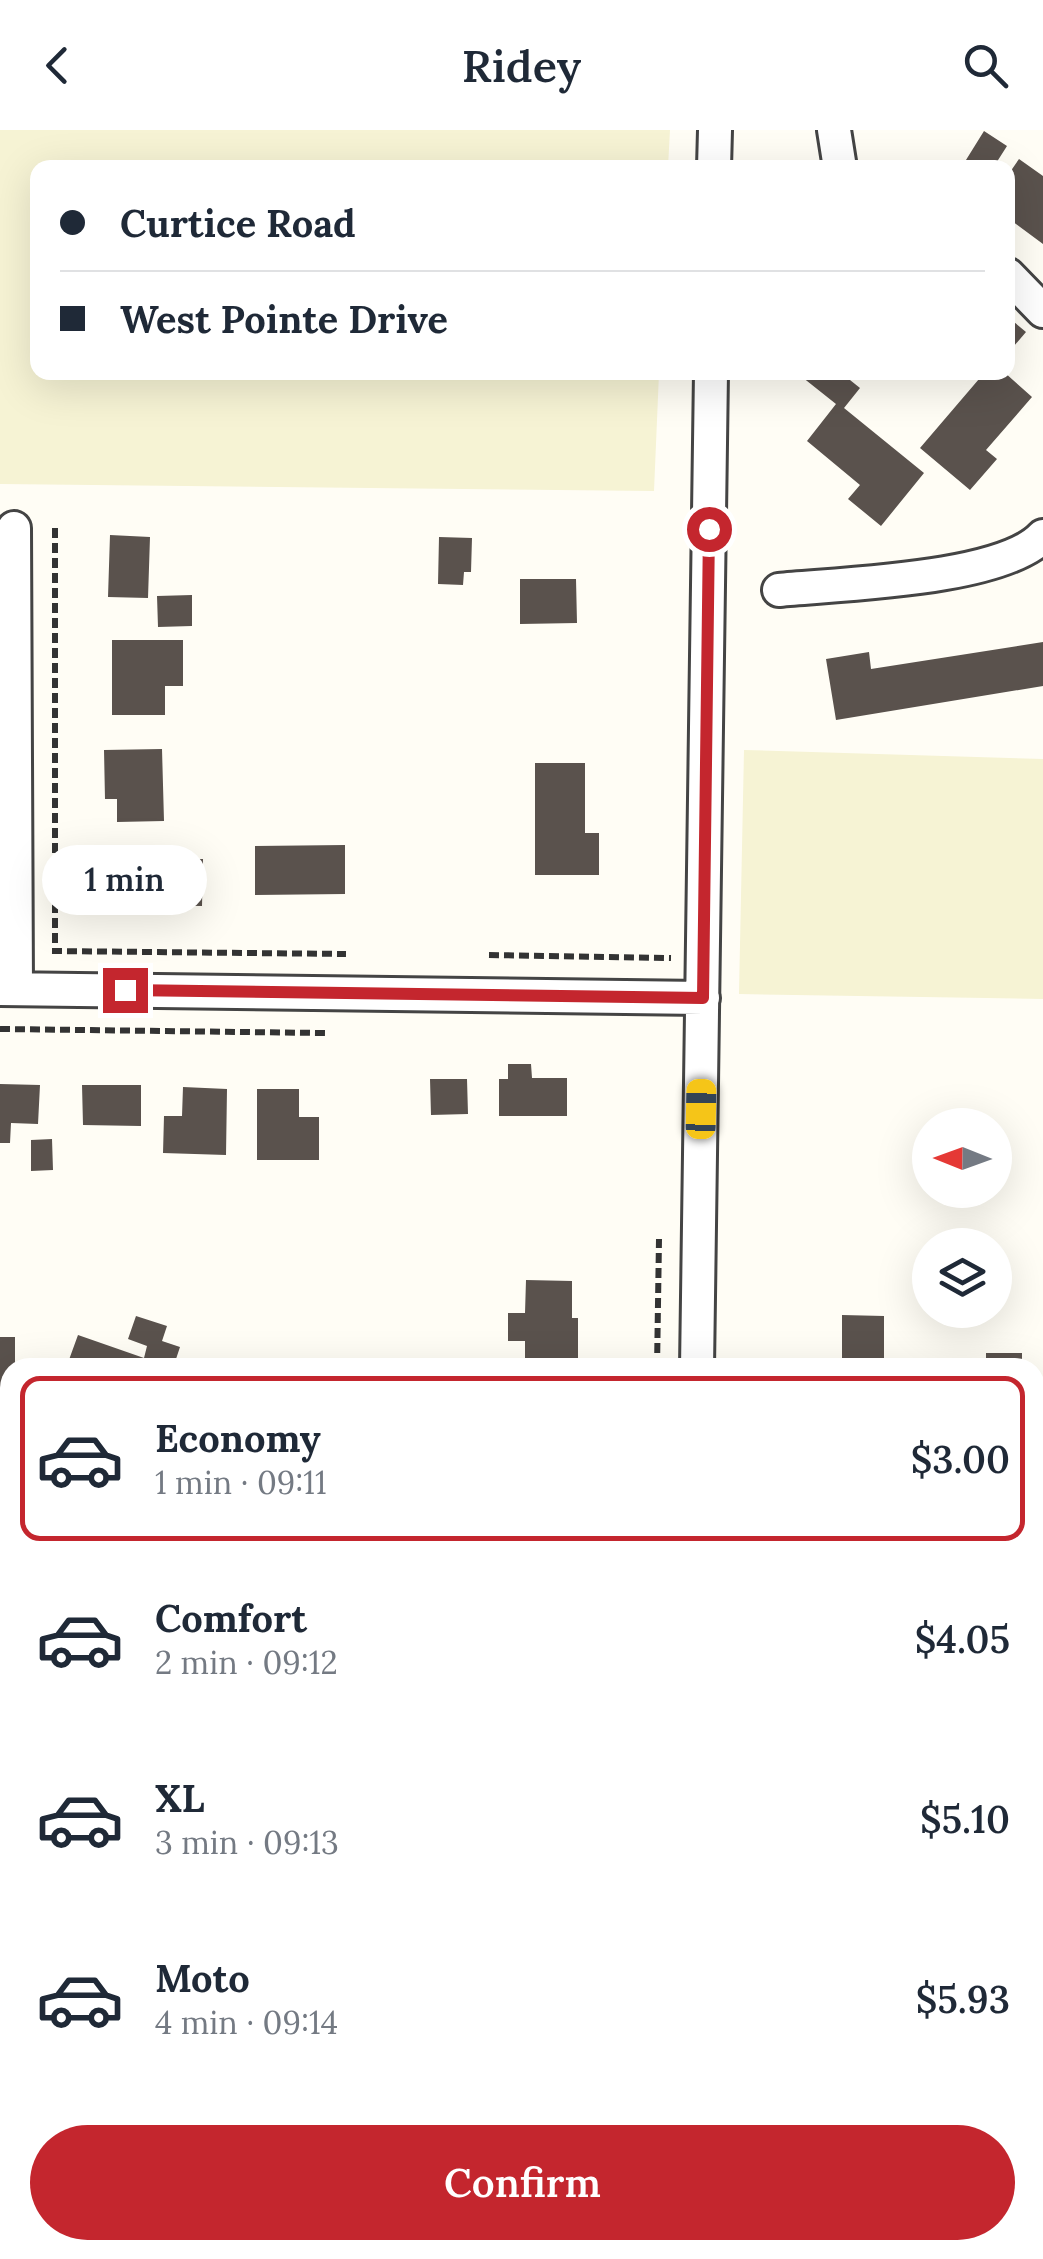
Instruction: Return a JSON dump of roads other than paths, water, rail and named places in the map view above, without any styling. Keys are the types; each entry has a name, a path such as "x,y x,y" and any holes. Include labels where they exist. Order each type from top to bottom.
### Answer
{"street":[{"path":"714,130 714,160"},
{"path":"834,130 839,160"},
{"path":"1015,282 1043,311"},
{"path":"697,1358 711,380"},
{"path":"14,528 15,950 8,989 703,998"},
{"path":"779,590 962,570 1016,552 1043,536"}]}
